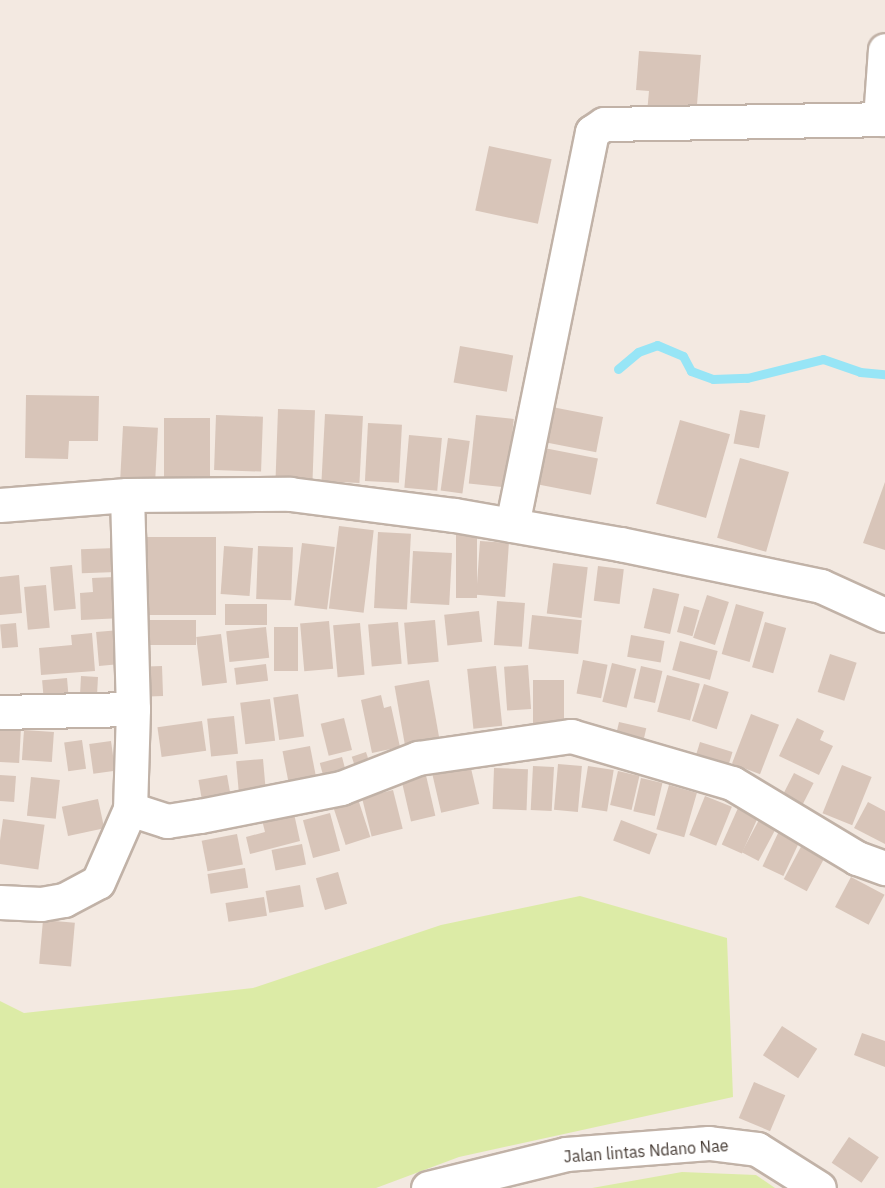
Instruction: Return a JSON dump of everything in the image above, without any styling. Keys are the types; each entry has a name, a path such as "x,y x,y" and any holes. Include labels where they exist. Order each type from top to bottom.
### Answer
{"street":[{"path":"512,525 592,132 604,124 883,119 885,50"},
{"path":"0,505 127,495 291,494 512,525 821,586 885,615"},
{"path":"0,902 41,904 81,895 98,882 130,809 133,709 127,495"},
{"path":"0,712 133,709"},
{"path":"130,809 167,821 200,816 341,788 418,758 571,736 732,783 857,858 885,868"},
{"name":"Jalan lintas Ndano Nae","path":"428,1188 566,1154 709,1143 757,1149 819,1188"}],"green space":[{"path":"580,896 727,938 733,1097 459,1157 376,1188 0,1188 0,1001 24,1013 253,988 441,925"},
{"path":"682,1172 756,1175 775,1188 592,1188"}],"building":[{"path":"639,51 701,55 696,117 647,113 649,91 636,90"},
{"path":"489,146 552,159 538,224 475,211"},
{"path":"460,346 513,355 507,392 454,382"},
{"path":"26,395 99,396 98,441 69,441 68,459 25,458"},
{"path":"552,407 603,417 596,452 545,442"},
{"path":"278,409 315,410 313,480 276,479"},
{"path":"740,410 766,415 759,448 734,443"},
{"path":"325,414 363,416 359,483 321,481"},
{"path":"216,415 263,417 261,472 214,470"},
{"path":"476,415 514,419 507,488 469,484"},
{"path":"164,418 210,418 210,479 164,479"},
{"path":"680,420 730,434 706,518 656,504"},
{"path":"368,423 402,425 399,483 365,481"},
{"path":"123,426 158,428 155,485 120,483"},
{"path":"409,435 442,438 437,491 404,488"},
{"path":"448,438 470,441 462,494 441,490"},
{"path":"539,447 598,458 591,495 532,483"},
{"path":"740,458 789,472 766,552 717,538"},
{"path":"885,482 885,550 863,543"},
{"path":"339,526 374,530 364,613 329,608"},
{"path":"456,531 477,531 477,598 456,598"},
{"path":"378,532 411,534 407,610 374,608"},
{"path":"134,537 216,537 216,615 134,615"},
{"path":"480,541 509,543 505,597 476,595"},
{"path":"302,543 335,547 327,610 294,606"},
{"path":"224,546 253,548 250,596 221,594"},
{"path":"258,546 293,547 291,600 256,599"},
{"path":"116,548 117,572 82,573 81,549"},
{"path":"413,551 452,553 449,605 410,603"},
{"path":"553,563 588,567 582,618 547,614"},
{"path":"72,565 76,609 54,611 50,567"},
{"path":"598,566 624,569 620,604 594,601"},
{"path":"19,575 22,613 0,615 0,577"},
{"path":"114,577 123,618 81,620 80,593 93,592 92,578"},
{"path":"46,585 50,628 28,630 24,587"},
{"path":"653,588 679,594 670,634 644,628"},
{"path":"707,595 729,602 715,645 693,638"},
{"path":"497,601 525,603 522,647 494,645"},
{"path":"225,604 267,604 267,625 225,625"},
{"path":"736,604 764,612 750,662 722,654"},
{"path":"684,606 699,610 692,636 677,632"},
{"path":"479,611 482,642 447,645 444,615"},
{"path":"532,615 582,620 578,654 528,649"},
{"path":"144,620 196,620 196,645 144,645"},
{"path":"435,620 439,662 408,665 404,623"},
{"path":"329,621 333,669 304,671 300,624"},
{"path":"398,622 402,664 372,666 368,625"},
{"path":"765,622 786,628 773,673 752,667"},
{"path":"16,623 18,647 2,648 0,624"},
{"path":"360,623 365,675 338,677 333,625"},
{"path":"266,627 269,658 229,662 226,631"},
{"path":"274,627 298,627 298,671 274,671"},
{"path":"120,630 123,664 99,666 96,632"},
{"path":"92,633 95,671 41,675 39,648 72,645 71,635"},
{"path":"221,634 227,683 202,686 196,637"},
{"path":"631,635 664,641 661,663 627,657"},
{"path":"680,641 718,651 710,680 672,670"},
{"path":"830,654 857,663 844,701 818,692"},
{"path":"583,660 608,665 601,698 577,693"},
{"path":"612,663 636,669 627,708 602,702"},
{"path":"266,664 268,681 236,685 234,668"},
{"path":"528,665 531,709 507,711 504,667"},
{"path":"162,666 163,696 141,697 140,667"},
{"path":"496,666 502,726 473,729 467,669"},
{"path":"641,666 662,671 655,703 634,698"},
{"path":"667,675 700,684 690,721 657,712"},
{"path":"81,676 98,677 97,701 80,700"},
{"path":"67,678 69,703 44,705 42,680"},
{"path":"429,680 440,744 406,750 395,686"},
{"path":"533,680 564,680 564,728 533,728"},
{"path":"704,684 729,692 717,729 692,721"},
{"path":"298,694 304,737 279,740 273,697"},
{"path":"381,695 384,708 391,706 400,747 372,753 361,700"},
{"path":"270,699 275,741 245,744 240,703"},
{"path":"751,714 779,725 760,774 732,763"},
{"path":"234,716 238,754 211,757 207,719"},
{"path":"344,718 352,750 329,756 321,724"},
{"path":"797,718 824,731 820,740 833,746 819,775 779,756"},
{"path":"202,721 206,751 162,757 157,727"},
{"path":"619,722 646,728 643,744 615,738"},
{"path":"0,727 21,728 19,763 0,762"},
{"path":"24,730 54,732 52,762 22,760"},
{"path":"82,740 86,769 68,771 64,743"},
{"path":"111,741 115,771 93,774 89,744"},
{"path":"700,742 733,752 727,771 694,761"},
{"path":"310,746 318,789 291,795 283,751"},
{"path":"366,752 373,774 359,779 352,757"},
{"path":"342,757 348,779 326,785 320,763"},
{"path":"263,759 266,796 239,798 236,761"},
{"path":"470,764 479,804 441,813 432,773"},
{"path":"558,764 582,766 578,812 554,810"},
{"path":"842,765 872,777 852,825 823,813"},
{"path":"533,766 554,767 552,811 531,810"},
{"path":"588,766 614,770 607,812 581,807"},
{"path":"494,768 528,769 527,810 493,809"},
{"path":"425,771 435,816 411,821 401,777"},
{"path":"618,771 639,776 632,810 610,805"},
{"path":"794,773 814,783 800,809 781,799"},
{"path":"0,775 16,776 14,802 0,801"},
{"path":"227,775 231,798 202,803 198,780"},
{"path":"31,777 60,780 56,819 27,816"},
{"path":"641,778 662,783 655,816 633,811"},
{"path":"669,785 697,793 684,837 656,829"},
{"path":"393,790 403,829 372,837 362,798"},
{"path":"705,796 732,807 716,846 689,835"},
{"path":"98,799 104,828 68,836 62,807"},
{"path":"358,799 370,837 346,845 333,807"},
{"path":"868,802 885,811 885,844 854,828"},
{"path":"738,808 758,817 742,853 722,845"},
{"path":"293,809 300,841 250,854 246,837 265,832 261,816"},
{"path":"330,813 340,851 313,858 303,820"},
{"path":"761,816 778,825 759,861 742,852"},
{"path":"3,819 45,825 38,869 0,864"},
{"path":"621,820 657,834 650,855 613,841"},
{"path":"779,831 800,841 783,876 763,866"},
{"path":"237,834 243,864 208,871 202,841"},
{"path":"804,841 827,853 807,891 784,879"},
{"path":"302,844 306,865 276,871 272,850"},
{"path":"245,868 248,888 211,894 207,874"},
{"path":"338,872 347,904 325,910 316,878"},
{"path":"851,877 885,895 869,925 835,907"},
{"path":"300,885 304,907 269,913 266,891"},
{"path":"264,897 267,916 228,922 225,903"},
{"path":"43,920 75,923 71,967 39,964"},
{"path":"782,1026 817,1049 798,1078 763,1055"},
{"path":"862,1033 885,1041 885,1067 854,1055"},
{"path":"754,1082 785,1095 770,1131 739,1118"},
{"path":"849,1137 879,1157 862,1183 832,1163"}],"waterway":[{"path":"618,369 638,352 657,345 683,356 691,371 713,379 747,378 823,359 860,372 885,374"}]}
